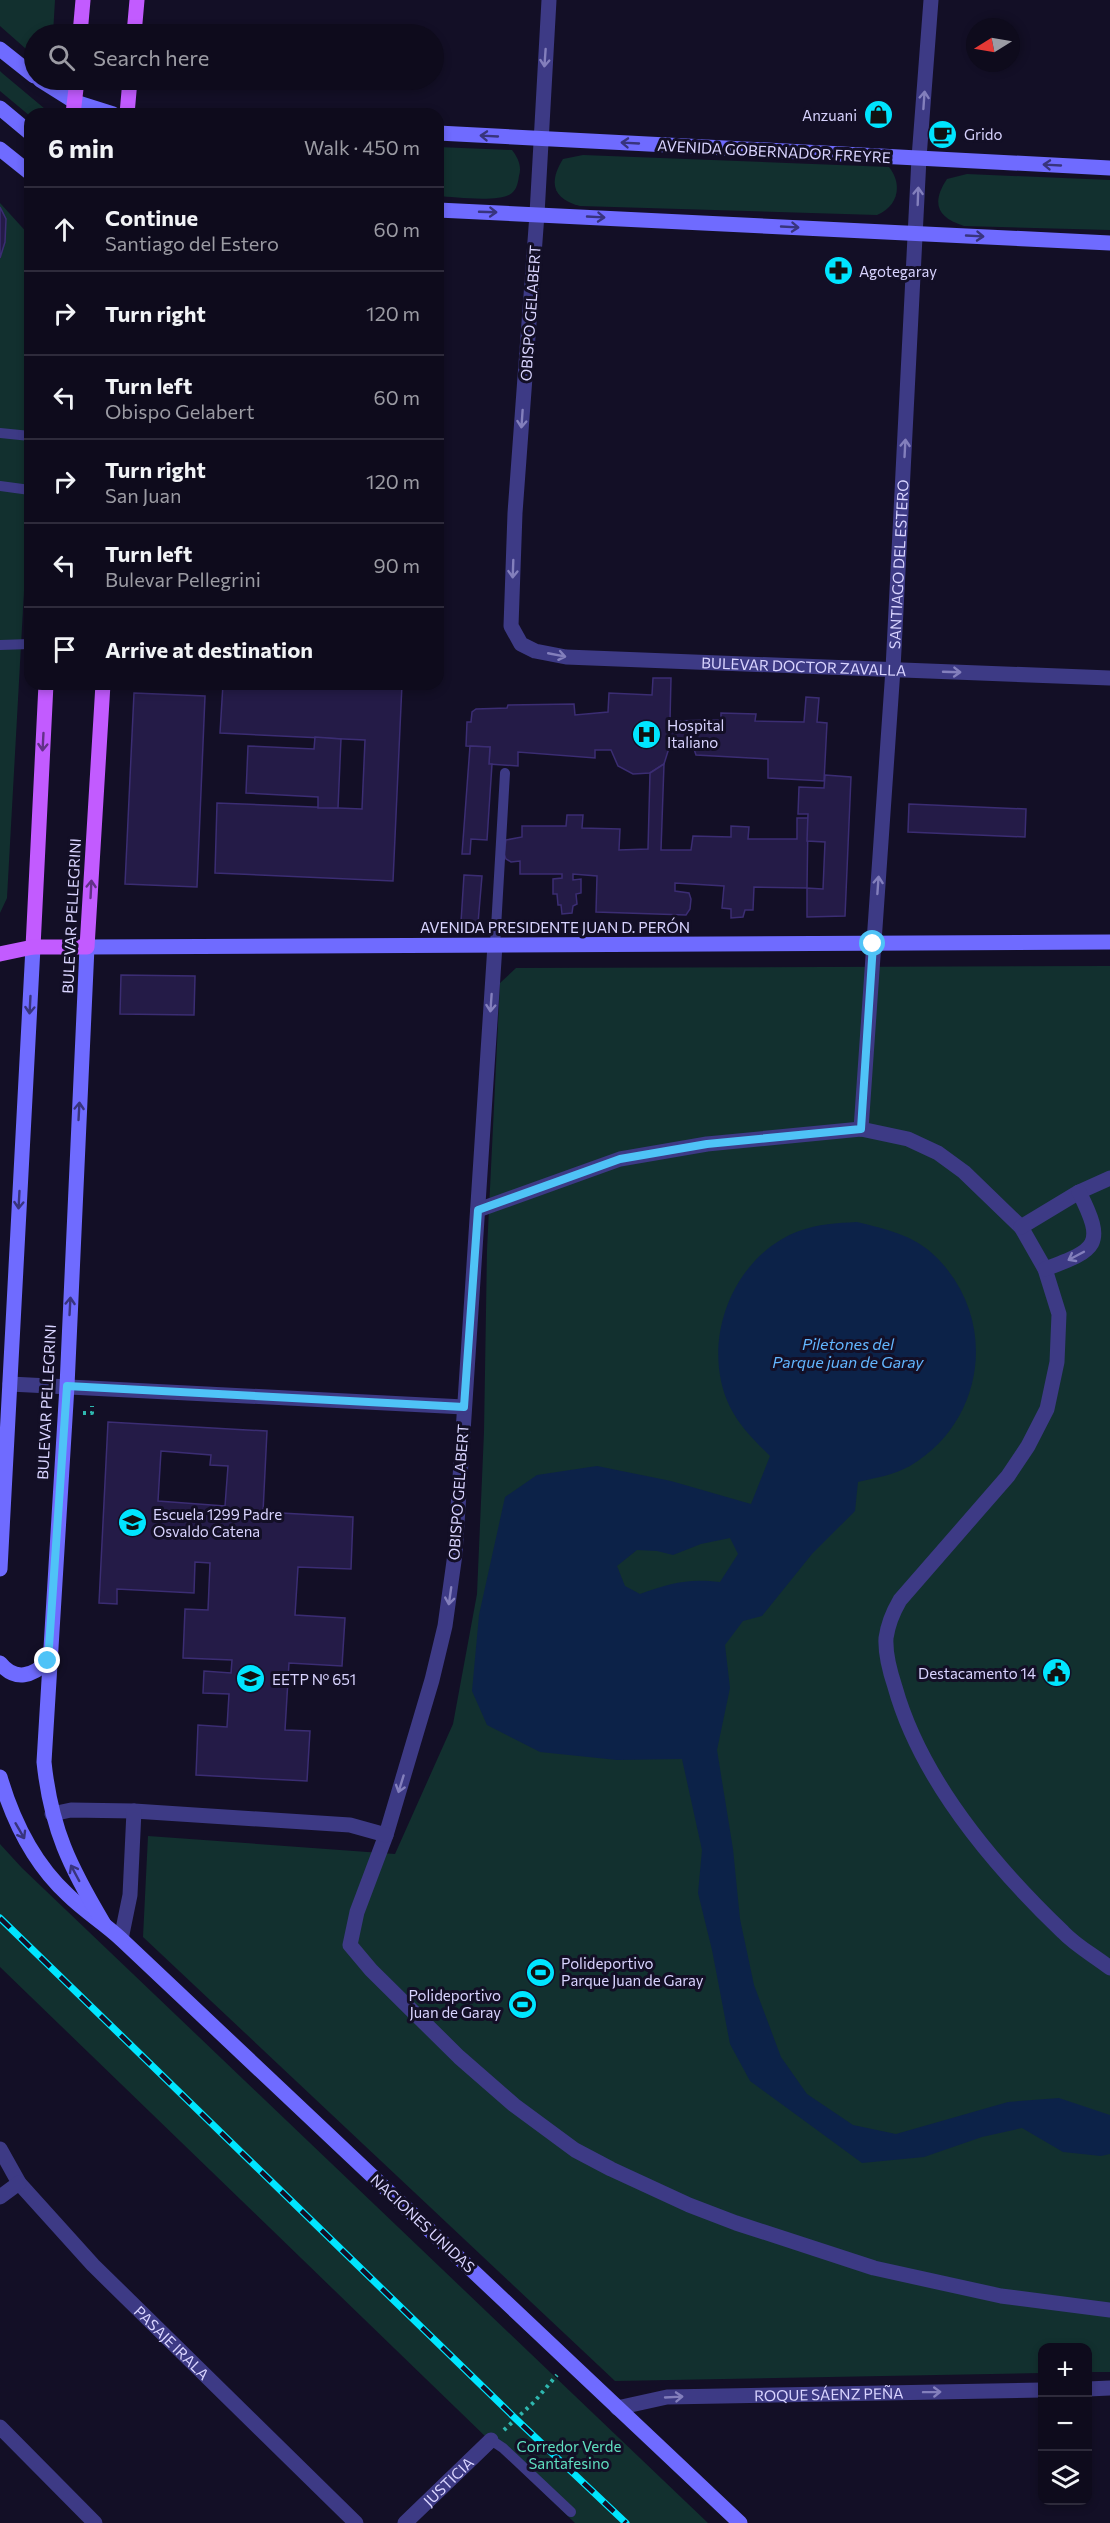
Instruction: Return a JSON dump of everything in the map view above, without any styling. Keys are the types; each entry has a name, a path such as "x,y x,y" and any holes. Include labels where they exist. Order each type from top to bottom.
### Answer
{"main road":[{"path":"81,24 83,0"},
{"path":"135,24 137,0"},
{"path":"74,108 76,90"},
{"path":"128,108 129,90"},
{"path":"33,947 46,690"},
{"name":"BULEVAR PELLEGRINI","path":"87,947 103,690"},
{"name":"AVENIDA PRESIDENTE JUAN D. PERÓN","path":"0,954 33,947 87,947"}],"street":[{"name":"OBISPO GELABERT","path":"511,626 515,513 537,214 549,0"},
{"name":"SANTIAGO DEL ESTERO","path":"861,1129 893,669 919,158 931,0"},
{"path":"0,49 24,68"},
{"path":"52,90 74,108"},
{"path":"0,108 24,128"},
{"name":"AVENIDA GOBERNADOR FREYRE","path":"444,133 1110,168"},
{"path":"0,149 24,168"},
{"path":"444,210 1110,243"},
{"name":"BULEVAR DOCTOR ZAVALLA","path":"511,626 521,644 536,651 566,657 1110,678"},
{"name":"AVENIDA PRESIDENTE JUAN D. PERÓN","path":"87,947 1110,942"},
{"name":"OBISPO GELABERT","path":"495,945 455,1554 445,1626 432,1680 386,1835 357,1912 350,1945 371,1970 459,2056 514,2105 575,2150 610,2169 736,2223 874,2268 1001,2296 1110,2310"},
{"path":"0,1569 33,947"},
{"name":"BULEVAR PELLEGRINI","path":"87,947 67,1386 48,1661 44,1761 52,1814 70,1865 104,1924"},
{"path":"478,1210 620,1159 707,1144 861,1129 908,1139 938,1154 964,1172 1021,1227 1045,1269 1059,1314 1057,1362 1047,1409 1028,1446 1008,1476 900,1600 891,1617 886,1639 888,1664 899,1703 915,1743 956,1811 992,1856 1064,1934 1110,1968"},
{"path":"1021,1227 1079,1192 1110,1178"},
{"path":"1045,1269 1077,1257 1089,1248 1094,1234 1094,1220 1079,1192"},
{"path":"10,1384 464,1407"},
{"path":"0,1663 13,1675 22,1676 39,1671 48,1661"},
{"path":"0,1777 15,1823 30,1849 67,1894 104,1924"},
{"path":"52,1814 71,1810 134,1811 350,1826 386,1835"},
{"path":"121,1939 130,1895 134,1811"},
{"name":"NACIONES UNIDAS","path":"104,1924 740,2523"},
{"name":"PASAJE IRALA","path":"0,2149 19,2183 93,2265 356,2523"},
{"path":"0,2197 19,2183"},
{"path":"1092,2389 1110,2388"},
{"name":"ROQUE SÁENZ PEÑA","path":"617,2408 667,2397 1038,2390"},
{"path":"0,2427 95,2523"},
{"name":"JUSTICIA","path":"405,2523 491,2440"}],"lane":[{"path":"0,433 24,435"},
{"path":"0,486 24,489"},
{"path":"0,645 24,644"},
{"name":"OBISPO GELABERT","path":"495,945 505,773"},
{"path":"491,2440 503,2448 571,2512"}],"path":[{"path":"491,2440 534,2402 569,2361"}],"green space":[{"path":"0,0 55,0 54,24 24,24 24,47 0,26"},
{"path":"0,71 44,108 24,108 24,111 0,91"},
{"path":"444,147 512,150 518,159 520,169 518,183 512,193 498,198 444,196"},
{"path":"583,155 889,167 897,188 894,201 877,215 580,206 564,199 556,189 555,183 558,168 563,159"},
{"path":"967,174 1110,180 1110,230 964,226 955,223 948,219 939,208 939,195 947,179"},
{"path":"0,203 24,229 24,591 7,898 0,913"},
{"path":"1110,966 1110,2372 1092,2372 1092,2343 1038,2343 1038,2373 615,2381 143,1937 148,1836 395,1854 453,1724 477,1594 484,1432 487,1250 500,983 516,968"},
{"name":"Corredor Verde Santafesino","path":"0,1844 22,1868 708,2523 575,2523 0,1967"}],"water":[{"name":"Piletones del Parque juan de Garay","path":"857,1222 899,1234 918,1243 935,1256 955,1281 969,1309 975,1338 975,1367 968,1396 955,1423 936,1447 904,1469 858,1482 855,1511 812,1554 762,1616 743,1621 725,1645 730,1688 717,1750 733,1849 740,1919 754,1985 781,2057 807,2094 853,2125 896,2134 1008,2102 1059,2098 1110,2115 1110,2154 1101,2156 1063,2152 1022,2128 982,2137 924,2157 862,2163 750,2081 730,2044 712,1950 698,1893 702,1850 682,1759 617,1760 540,1752 487,1725 472,1691 479,1615 505,1497 537,1475 597,1466 671,1481 751,1504 770,1456 738,1421 721,1382 718,1356 721,1330 728,1304 740,1281 756,1260 776,1243 806,1229 828,1224","holes":["730,1538 738,1554 720,1582 679,1582 640,1594 625,1586 617,1566 637,1550 673,1555 701,1544"]}],"building":[{"path":"0,207 6,219 5,242 0,258"},
{"name":"Hospital Italiano","path":"653,678 671,678 670,721 721,720 721,713 756,714 755,721 804,722 806,697 819,698 817,722 827,723 824,781 768,778 768,759 696,755 693,746 669,748 664,764 650,773 633,774 618,766 611,750 595,750 595,758 518,752 518,766 489,764 490,747 466,746 467,722 471,722 472,712 476,709 507,708 508,705 574,704 575,715 608,712 609,693 652,695"},
{"path":"223,690 402,690 393,881 215,873 217,803 362,809 365,740 220,733"},
{"path":"134,693 205,696 197,887 125,884"},
{"path":"315,737 341,739 338,808 318,808 318,797 246,793 248,746 314,749"},
{"path":"470,746 490,747 489,764 492,764 487,840 471,839 470,854 462,854"},
{"path":"664,764 661,850 691,850 693,836 731,837 731,826 749,827 748,839 797,839 797,818 808,818 807,888 754,887 753,910 745,910 743,917 731,918 731,909 722,908 724,886 675,883 675,891 689,893 690,909 686,915 596,912 597,876 573,874 573,880 581,879 581,893 576,894 577,904 573,906 572,913 562,914 557,894 553,894 553,879 562,878 562,874 520,874 520,861 511,862 506,859 504,854 506,840 522,837 522,826 566,826 567,815 583,815 582,828 620,829 619,850 648,849 650,773"},
{"path":"825,775 851,777 845,916 807,917 807,888 823,889 825,842 807,841 808,814 798,814 799,787 824,788"},
{"path":"909,804 1026,809 1025,837 908,832"},
{"path":"464,875 482,876 478,923 461,922"},
{"path":"121,975 195,976 194,1015 120,1014"},
{"path":"108,1422 267,1431 263,1512 353,1517 351,1569 298,1567 295,1615 345,1618 342,1666 289,1663 285,1730 310,1731 307,1781 196,1775 198,1725 227,1727 229,1694 203,1693 204,1671 231,1673 232,1660 183,1658 185,1609 208,1610 210,1563 195,1562 194,1593 117,1589 117,1604 99,1603","holes":["161,1451 211,1455 210,1465 228,1466 225,1506 158,1501"]}],"railway":[{"path":"0,1918 626,2523"}],"place":[{"name":"Anzuani","path":"878,115"},
{"name":"Grido","path":"943,134"},
{"name":"Agotegaray","path":"838,271"},
{"name":"Hospital Italiano","path":"646,734"},
{"name":"Escuela 1299 Padre Osvaldo Catena","path":"132,1523"},
{"name":"Destacamento 14","path":"1057,1673"},
{"name":"EETP Nº 651","path":"251,1679"},
{"name":"Polideportivo Parque Juan de Garay","path":"540,1972"},
{"name":"Polideportivo Juan de Garay","path":"522,2004"}],"route":[{"path":"48,1661 67,1386 464,1407 478,1210 620,1159 707,1144 861,1129 873,944"}]}
